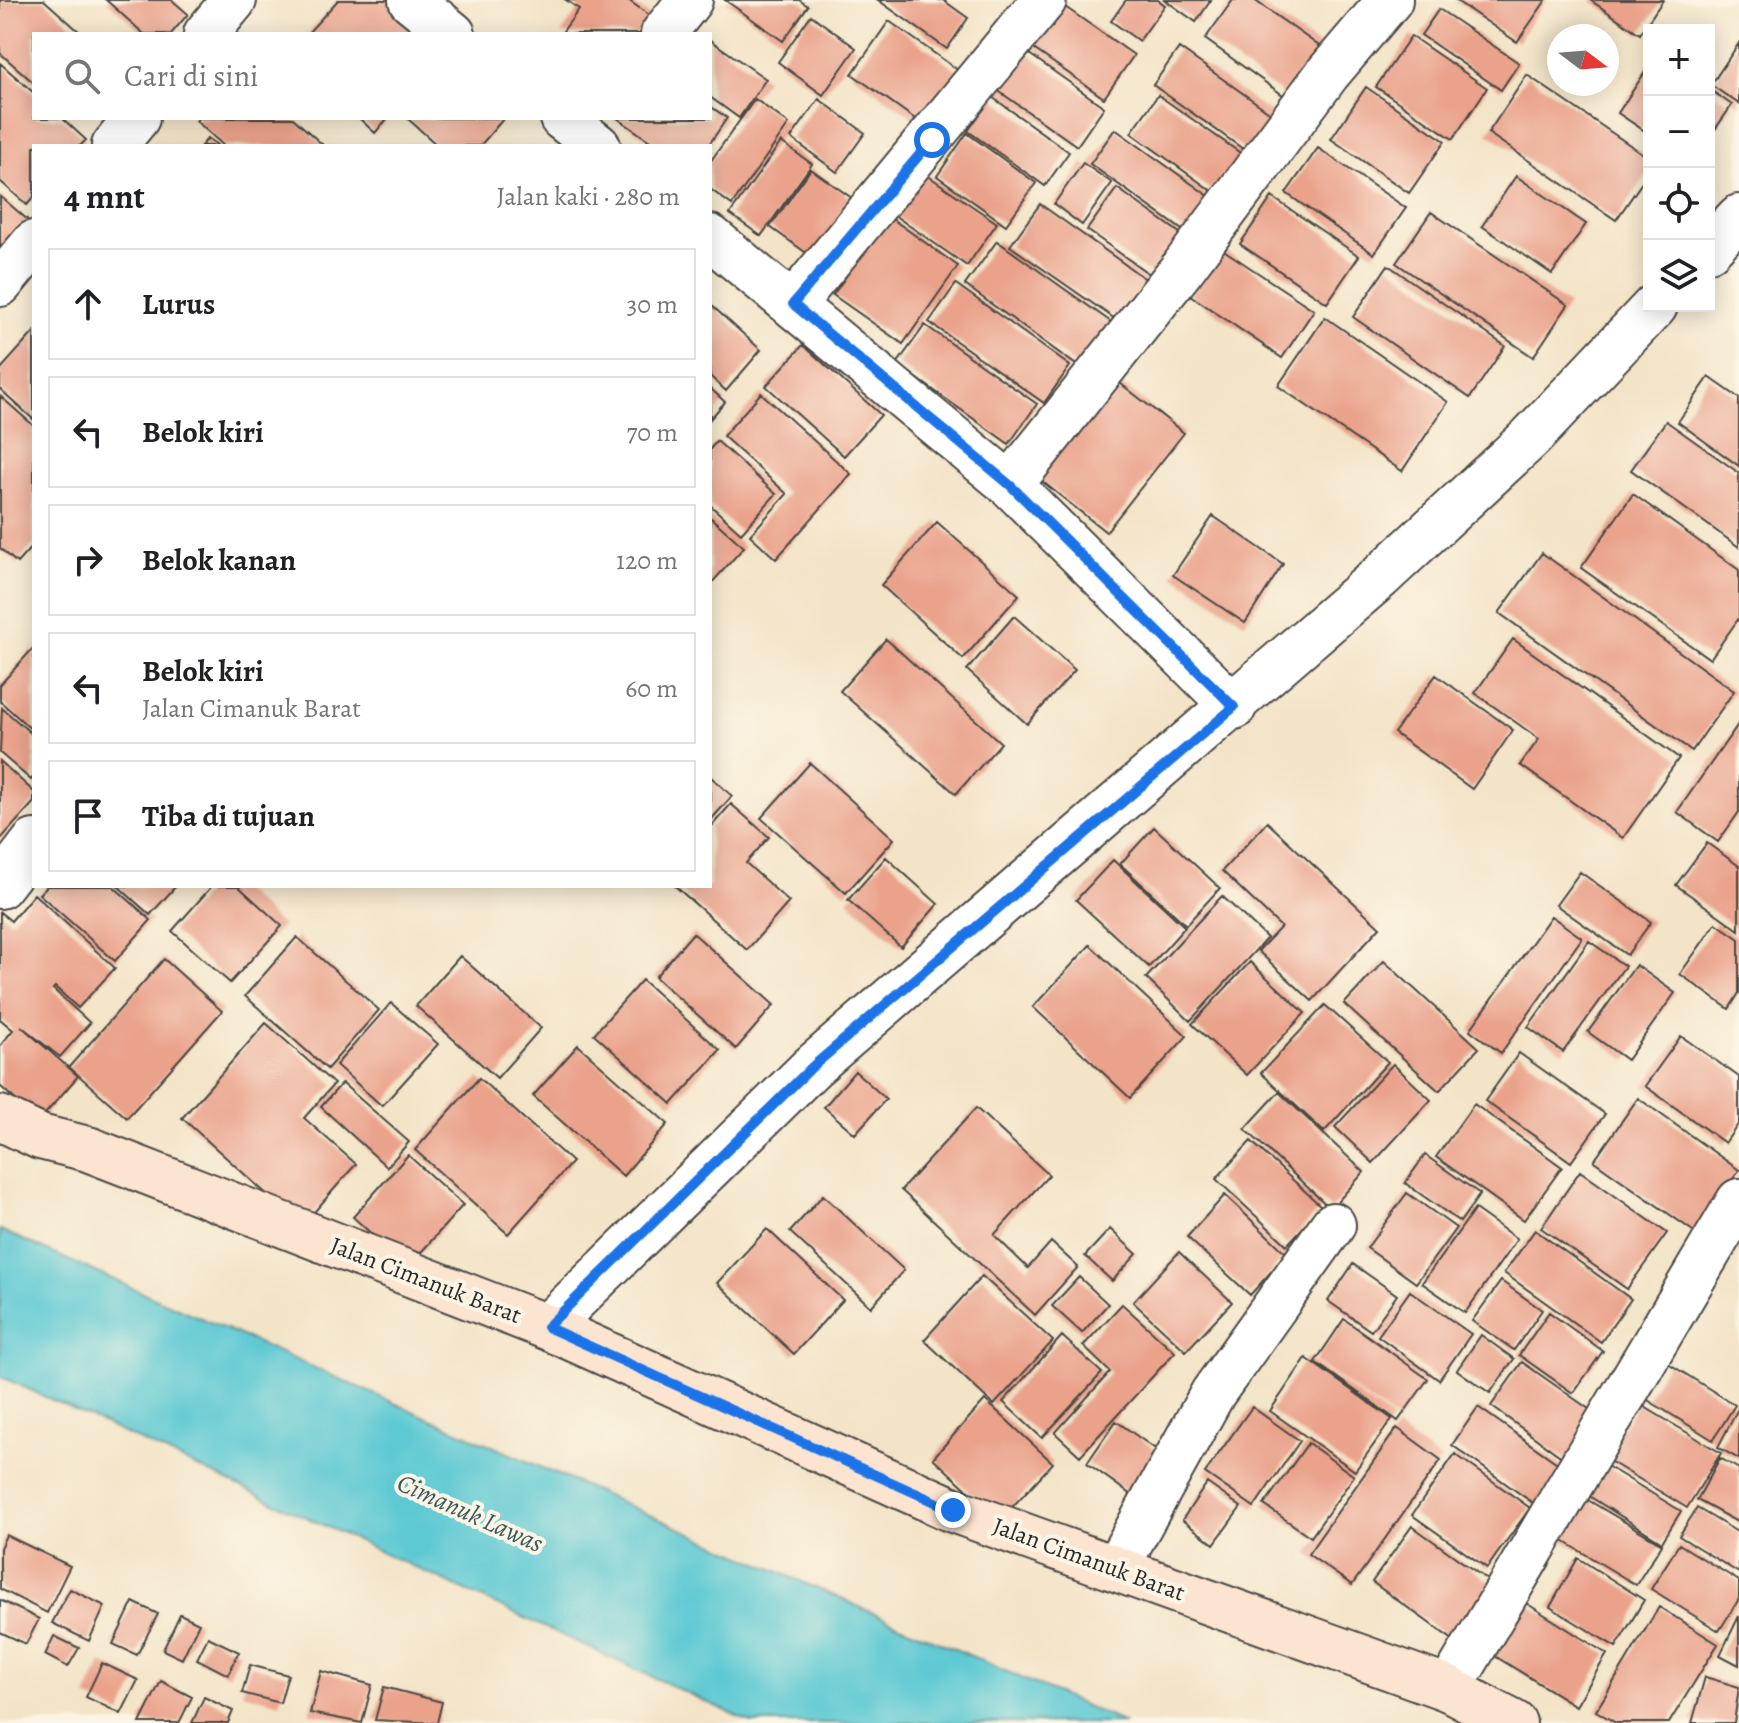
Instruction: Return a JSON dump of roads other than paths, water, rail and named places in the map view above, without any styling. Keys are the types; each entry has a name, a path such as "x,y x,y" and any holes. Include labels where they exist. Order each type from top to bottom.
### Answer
{"street":[{"path":"208,32 234,0"},
{"path":"411,0 451,32"},
{"path":"665,32 690,0"},
{"path":"793,304 1044,0"},
{"path":"1010,485 1182,269 1328,73 1390,0"},
{"path":"116,144 135,120"},
{"path":"1715,243 1739,217"},
{"path":"712,239 1010,485 1234,707"},
{"path":"0,284 32,245"},
{"path":"547,1327 812,1067 1234,707 1530,438 1649,312"},
{"path":"0,886 32,845"},
{"name":"Jalan Cimanuk Barat","path":"0,1118 40,1137 88,1149 547,1327 953,1510 1449,1689 1514,1723"},
{"path":"1449,1689 1739,1201"},
{"path":"1116,1568 1213,1393 1333,1225"}],"water":[{"name":"Cimanuk Lawas","path":"0,1230 1124,1723 752,1723 0,1376"}]}
